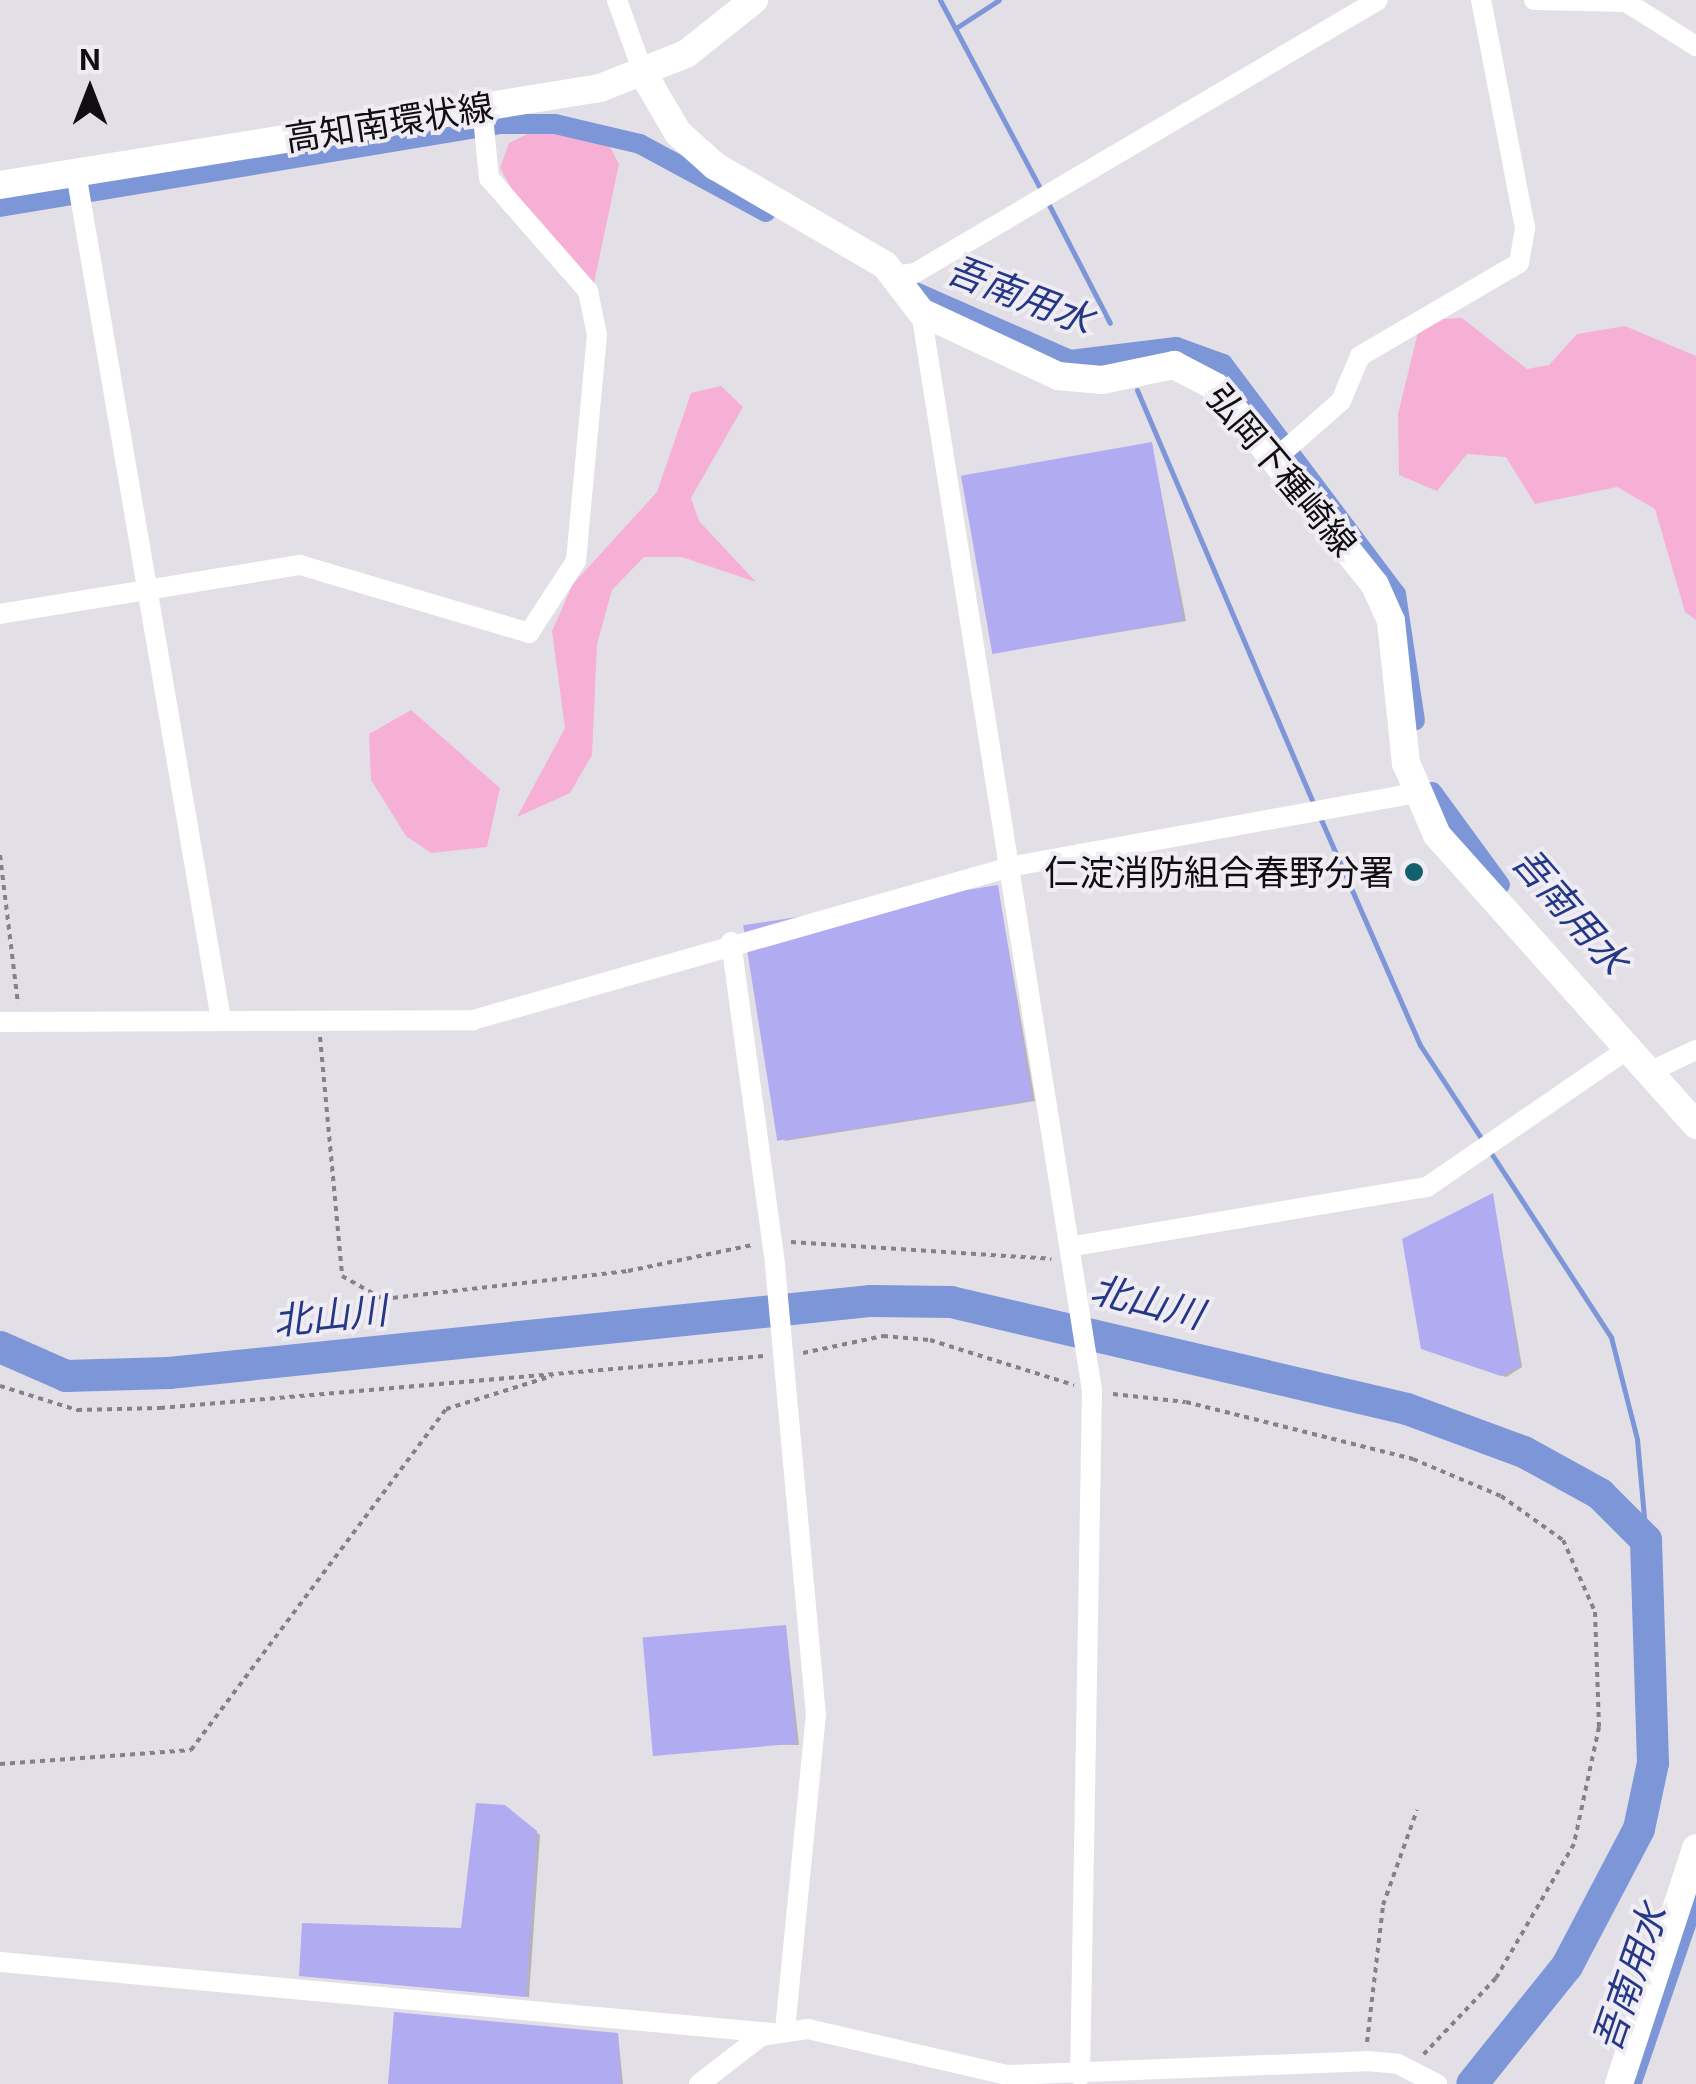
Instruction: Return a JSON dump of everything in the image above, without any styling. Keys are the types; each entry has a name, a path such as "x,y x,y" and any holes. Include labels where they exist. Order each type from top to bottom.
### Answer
{"main road":[{"name":"高知南環状線","path":"0,185 79,187 482,121 644,75 754,0"},
{"name":"弘岡下種崎線","path":"644,75 678,133 715,166 903,291 1080,380 1152,363 1196,371 1279,456 1349,545 1383,602 1416,794 1437,834 1624,1051 1696,1125"},
{"path":"1619,2084 1696,1848"}],"street":[{"path":"617,0 644,75"},
{"path":"1279,456 1341,401 1360,356 1519,264 1524,228 1482,0"},
{"path":"1534,0 1626,2 1696,46"},
{"path":"1080,2076 1092,1391 1077,1264 1014,866 903,291 914,273 1367,3"},
{"path":"0,614 310,566 529,633 561,592 582,530 593,306 496,190 482,121"},
{"path":"79,187 220,1014"},
{"path":"11,1022 220,1014 473,1020 731,942 1014,866 1416,794"},
{"path":"699,2084 779,2032 816,1714 775,1265 731,942"},
{"path":"1647,1073 1696,1050"},
{"path":"1077,1264 1427,1187 1624,1051"},
{"path":"0,1962 779,2032 832,2032 965,2070 1080,2076 1366,2062 1423,2076"}],"path":[{"path":"0,855 11,1022"},
{"path":"318,1017 342,1276 383,1299 628,1270 772,1241 1077,1264"},
{"path":"0,1386 76,1410 561,1373 883,1336 930,1340 1092,1391 1186,1402 1413,1459 1501,1496 1563,1540 1594,1612 1599,1727 1574,1844 1496,1978 1423,2076"},
{"path":"0,1764 191,1750 446,1409 561,1373"},
{"path":"1366,2062 1383,1905 1417,1810"}],"shaded area":[{"path":"549,123 603,134 619,164 594,283 534,229 500,168 509,143"},
{"path":"1462,318 1527,369 1549,365 1577,334 1625,326 1696,356 1696,620 1685,612 1655,509 1617,487 1535,504 1506,457 1467,454 1437,491 1399,475 1398,414 1421,320"},
{"path":"721,386 743,407 691,498 699,521 756,582 682,557 644,557 612,590 597,644 592,755 570,793 517,817 565,728 552,631 573,584 657,492 691,393"},
{"path":"411,710 500,788 487,847 431,853 406,836 371,780 369,734"}],"building":[{"path":"1152,442 1183,620 992,654 961,476"},
{"path":"998,885 1032,1100 777,1141 743,925"},
{"path":"1493,1193 1520,1366 1501,1376 1421,1349 1402,1239"},
{"path":"786,1625 796,1744 653,1756 643,1638"},
{"path":"476,1803 505,1805 537,1831 526,1997 299,1976 302,1923 461,1928"},
{"path":"394,2012 618,2033 621,2084 388,2084"}],"waterway":[{"path":"940,0 1042,192"},
{"path":"956,28 999,0"},
{"name":"吾南用水","path":"0,207 501,124 555,124 640,144 766,212"},
{"path":"1047,201 1110,323"},
{"name":"吾南用水","path":"906,288 1070,360 1176,347 1223,364 1396,594 1415,721"},
{"path":"1137,390 1314,805"},
{"path":"1432,792 1500,885"},
{"path":"1319,815 1420,1045 1485,1144"},
{"path":"1491,1153 1611,1337 1637,1439 1646,1540"},
{"name":"北山川","path":"0,1347 66,1376 169,1373 871,1301 951,1302 1407,1409 1524,1452 1600,1494 1646,1540 1653,1763 1639,1829 1567,1966 1472,2084"},
{"name":"吾南用水","path":"1632,2082 1696,1895"}],"place":[{"name":"仁淀消防組合春野分署","path":"1414,872"}]}
